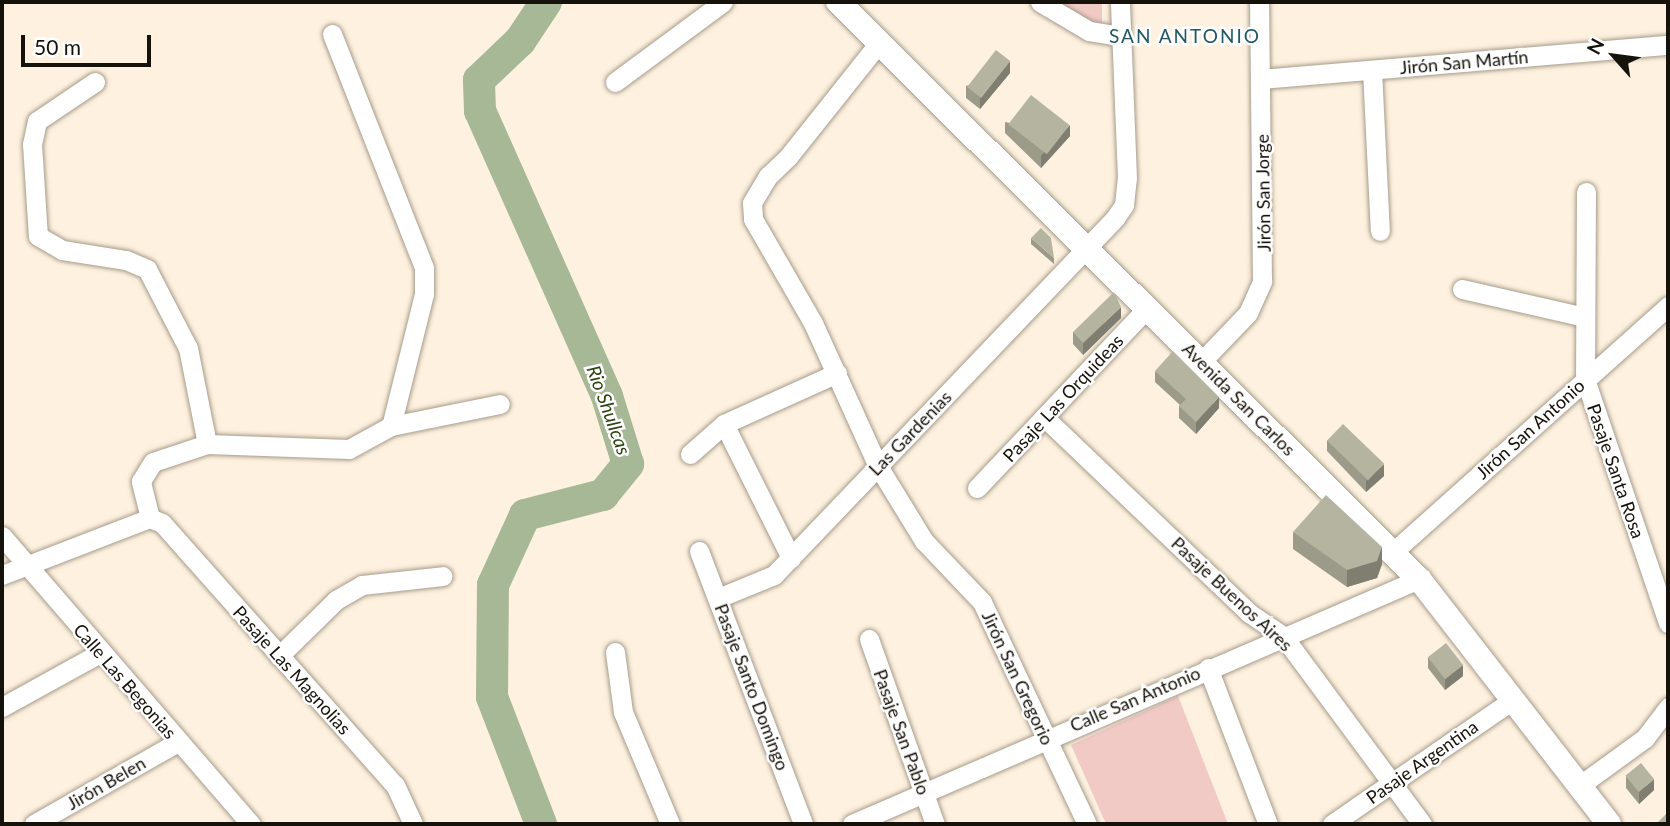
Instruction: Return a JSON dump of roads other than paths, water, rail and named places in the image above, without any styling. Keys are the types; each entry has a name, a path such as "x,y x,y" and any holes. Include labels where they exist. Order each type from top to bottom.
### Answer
{"main road":[{"name":"Avenida San Carlos","path":"838,2 1088,247 1419,579 1609,824"}],"street":[{"path":"615,82 723,2"},
{"path":"1040,2 1089,31 1121,36"},
{"name":"Las Gardenias","path":"718,597 774,575 1088,247 1124,205 1120,2"},
{"name":"Jirón San Jorge","path":"1202,361 1248,313 1262,281 1259,2"},
{"path":"332,34 424,268 424,294 391,426"},
{"name":"Jirón San Gregorio","path":"878,44 788,157 759,189 752,204 753,219 813,323 878,466 924,541 982,602 1087,824"},
{"name":"Jirón San Martín","path":"1261,79 1668,45"},
{"path":"1372,70 1380,231"},
{"path":"94,82 37,121 32,144 38,236 62,250 126,260 147,269 188,348 206,444"},
{"name":"Pasaje Santa Rosa","path":"1586,192 1585,379 1668,623"},
{"path":"1462,289 1585,317"},
{"name":"Jirón San Antonio","path":"1393,552 1668,306"},
{"name":"Pasaje Las Orquideas","path":"977,488 1148,307"},
{"path":"690,454 724,424 837,373"},
{"path":"2,575 156,520 141,481 153,462 206,444 349,449 391,426 500,404"},
{"name":"Pasaje Buenos Aires","path":"1044,417 1249,612 1283,636 1422,824"},
{"path":"724,424 791,558"},
{"name":"Pasaje Las Magnolias","path":"156,520 394,785 413,824"},
{"name":"Calle Las Begonias","path":"2,536 100,653 251,824"},
{"name":"Pasaje Santo Domingo","path":"699,551 803,824"},
{"path":"279,656 336,600 362,585 443,576"},
{"name":"Calle San Antonio","path":"852,824 1046,737 1419,579"},
{"name":"Pasaje San Pablo","path":"869,639 935,824"},
{"path":"2,708 100,653"},
{"path":"615,653 623,712 670,824"},
{"path":"1208,668 1268,824"},
{"name":"Pasaje Argentina","path":"1332,824 1511,701"},
{"path":"1579,786 1645,738 1668,707"},
{"name":"Jirón Belen","path":"34,824 178,741"}],"waterway":[{"name":"Rio Shullcas","path":"541,824 492,697 493,585 525,515 603,495 628,464 607,396 480,111 479,80 520,41 546,2"}],"district":[{"name":"SAN ANTONIO","path":"1185,36"}]}
